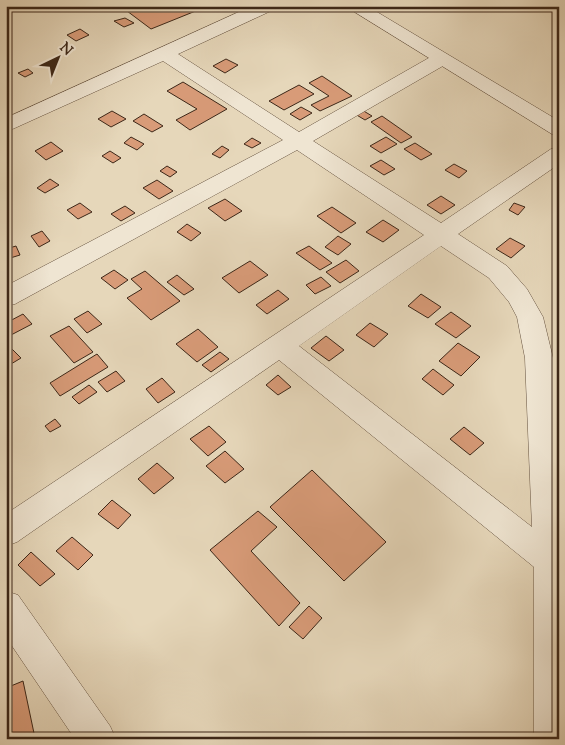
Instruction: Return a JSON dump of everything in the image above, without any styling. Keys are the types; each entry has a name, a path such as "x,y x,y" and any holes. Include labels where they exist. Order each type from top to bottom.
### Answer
{"street":[{"path":"6,126 267,6"},
{"path":"354,6 559,130"},
{"path":"166,54 498,272 518,296 530,317 539,358 550,560 553,739"},
{"path":"6,297 298,141 441,59"},
{"path":"6,532 442,236 559,154"},
{"path":"280,346 550,560"},
{"path":"6,607 97,739"}],"building":[{"path":"139,6 208,6 151,29 127,11"},
{"path":"125,18 134,23 124,27 114,21"},
{"path":"80,29 89,35 76,41 67,35"},
{"path":"226,59 238,65 225,73 213,66"},
{"path":"28,69 33,73 25,77 18,73"},
{"path":"322,76 352,96 320,111 311,105 329,96 309,83"},
{"path":"183,82 227,109 190,130 176,120 197,109 167,91"},
{"path":"299,85 314,94 284,110 269,101"},
{"path":"301,107 312,113 300,120 290,114"},
{"path":"362,110 372,116 365,120 355,114"},
{"path":"112,111 126,119 111,127 98,119"},
{"path":"144,114 163,126 152,132 133,121"},
{"path":"382,116 412,137 401,143 371,122"},
{"path":"131,137 144,144 137,150 124,143"},
{"path":"386,137 397,144 381,153 370,146"},
{"path":"252,138 261,143 252,148 244,144"},
{"path":"51,142 63,151 46,160 35,151"},
{"path":"415,143 432,154 421,160 404,149"},
{"path":"222,146 229,150 220,158 212,154"},
{"path":"110,151 121,158 113,163 102,156"},
{"path":"381,160 395,169 384,175 370,166"},
{"path":"454,164 467,171 459,178 445,170"},
{"path":"167,166 177,172 170,177 160,171"},
{"path":"50,179 59,185 45,193 37,188"},
{"path":"157,180 173,191 159,199 143,188"},
{"path":"441,196 455,205 441,214 427,205"},
{"path":"225,199 242,211 225,221 208,208"},
{"path":"80,203 92,212 78,219 67,210"},
{"path":"514,203 525,207 518,215 509,210"},
{"path":"125,206 135,213 121,221 111,214"},
{"path":"332,207 356,223 341,233 317,216"},
{"path":"383,220 399,230 383,242 366,232"},
{"path":"187,224 201,233 191,241 177,232"},
{"path":"42,231 50,241 39,247 31,236"},
{"path":"338,236 351,244 338,255 325,247"},
{"path":"510,238 525,246 511,258 496,249"},
{"path":"16,246 20,255 7,259 6,249"},
{"path":"309,246 332,263 320,270 296,253"},
{"path":"346,260 359,271 340,283 326,272"},
{"path":"250,261 268,275 239,293 222,278"},
{"path":"114,270 128,280 115,289 101,278"},
{"path":"145,271 180,301 151,320 127,298 142,289 131,279"},
{"path":"177,275 194,289 184,295 167,282"},
{"path":"321,277 331,286 315,294 306,285"},
{"path":"278,290 289,299 267,314 256,305"},
{"path":"421,294 441,307 428,318 408,306"},
{"path":"88,311 102,324 87,333 74,319"},
{"path":"451,312 471,326 456,338 435,324"},
{"path":"23,314 32,324 11,335 6,330 6,323"},
{"path":"370,323 388,334 374,347 356,335"},
{"path":"69,326 93,352 74,363 50,336"},
{"path":"198,329 218,347 197,362 176,344"},
{"path":"326,336 344,350 329,361 311,348"},
{"path":"6,343 21,358 6,367"},
{"path":"458,343 480,357 461,376 439,361"},
{"path":"220,352 229,359 211,372 202,365"},
{"path":"97,354 108,367 60,396 50,383"},
{"path":"433,369 454,385 443,395 422,379"},
{"path":"116,371 125,381 107,392 98,382"},
{"path":"278,375 291,387 278,395 266,385"},
{"path":"162,378 175,392 158,403 146,389"},
{"path":"89,385 97,392 79,404 72,397"},
{"path":"55,419 61,426 50,432 45,426"},
{"path":"209,426 226,442 208,456 190,439"},
{"path":"464,427 484,443 470,455 450,439"},
{"path":"225,451 244,469 225,483 206,466"},
{"path":"157,463 174,478 154,494 138,479"},
{"path":"312,470 386,542 344,581 270,507"},
{"path":"112,500 131,515 118,529 98,514"},
{"path":"258,511 277,527 251,551 300,603 279,626 210,550"},
{"path":"72,537 93,555 78,570 56,551"},
{"path":"31,552 55,574 40,586 18,565"},
{"path":"309,606 322,618 303,639 289,627"},
{"path":"23,681 35,738 9,739 6,725 6,688"}]}
